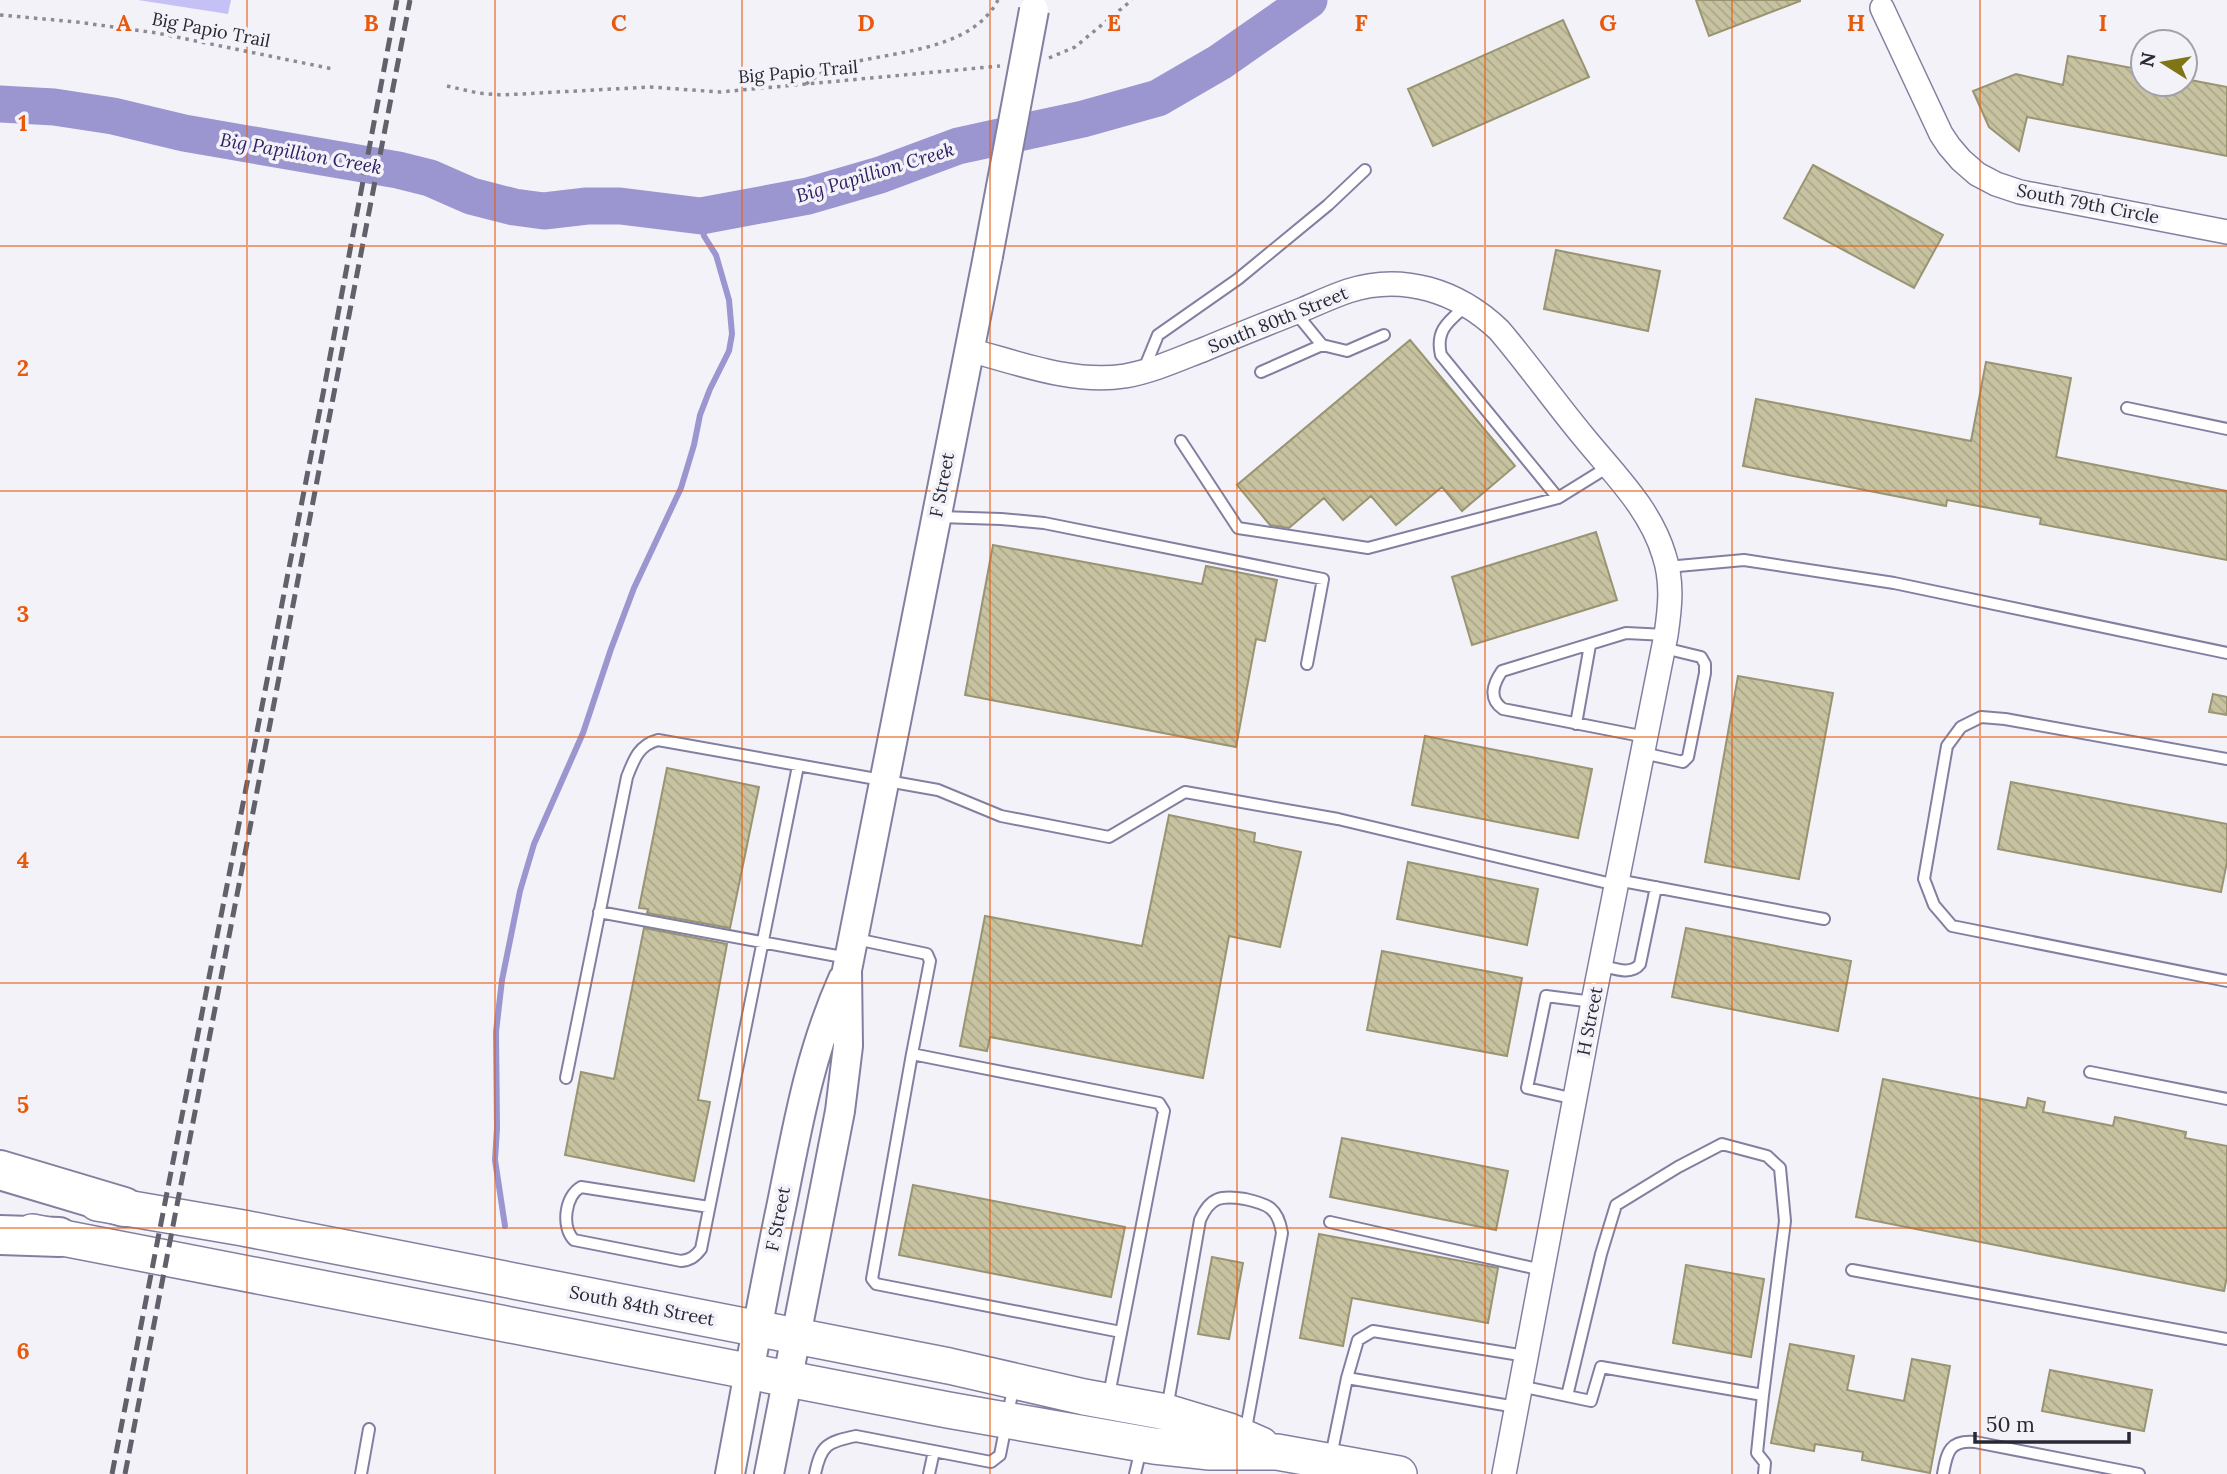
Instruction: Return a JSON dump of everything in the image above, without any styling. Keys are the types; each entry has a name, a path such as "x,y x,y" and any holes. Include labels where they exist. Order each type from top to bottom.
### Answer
{"highway":[{"path":"0,1170 124,1207"},
{"path":"0,1235 59,1237"}],"main road":[{"name":"South 84th Street","path":"0,1188 243,1227 949,1366 1108,1402 1166,1412 1244,1437 1275,1463"},
{"name":"South 84th Street","path":"0,1226 1007,1420 1139,1459 1210,1452 1275,1463 1329,1461 1399,1474"}],"street":[{"name":"South 79th Circle","path":"1882,4 1941,134 1961,160 1977,174 2020,192 2227,232"},
{"name":"F Street","path":"769,1474 841,1111 848,1046 850,955 1035,5"},
{"name":"South 80th Street","path":"969,350 1064,375 1093,378 1122,376 1143,372 1349,291 1392,283 1427,287 1459,299 1485,316 1499,330 1647,516 1667,567"},
{"name":"H Street","path":"1504,1474 1593,1002 1665,642 1671,599 1667,567"},
{"name":"F Street","path":"730,1474 807,1079 825,1019 850,955"}],"lane":[{"path":"1143,372 1158,335 1238,279 1328,205 1365,170"},
{"path":"1467,304 1445,325 1438,342 1441,355 1558,498"},
{"path":"1295,312 1322,345 1347,351 1384,335"},
{"path":"1261,372 1322,345"},
{"path":"2127,408 2227,429"},
{"path":"1181,441 1238,528 1368,548 1558,498 1608,467"},
{"path":"936,517 1044,523 1323,579 1307,664"},
{"path":"1667,567 1744,560 1894,583 2227,653"},
{"path":"1626,633 1665,642 1701,657 1705,664 1688,757 1683,762 1645,745 1576,723 1503,709 1496,705 1493,693 1496,680 1502,671 1626,633"},
{"path":"1576,723 1590,645"},
{"path":"2227,759 1982,717 1962,727 1947,746 1924,879 1934,905 1952,926 2227,981"},
{"path":"566,1078 626,776 637,753 649,743 658,740 938,790 1001,816 1109,838 1185,792 1338,819 1617,883 1656,887 1824,919"},
{"path":"709,1207 581,1187 571,1196 565,1224 570,1237 582,1243 681,1261 689,1260 701,1249 798,766"},
{"path":"1601,965 1631,971 1637,969 1656,887"},
{"path":"599,912 761,943 850,955 927,954 930,961 872,1279 876,1284 1121,1332"},
{"path":"1575,1099 1527,1088 1546,996 1593,1002"},
{"path":"912,1054 1159,1103 1164,1111 1108,1402"},
{"path":"2090,1072 2227,1099"},
{"path":"1567,1396 1601,1254 1616,1205 1722,1144 1767,1156 1780,1168 1785,1221 1757,1453 1765,1463 1764,1474"},
{"path":"1166,1412 1200,1220 1210,1203 1227,1196 1261,1203 1273,1210 1282,1233 1244,1437"},
{"path":"1330,1222 1542,1270"},
{"path":"1852,1270 2227,1339"},
{"path":"1329,1461 1347,1378 1359,1340 1373,1331 1526,1356"},
{"path":"1347,1378 1518,1397 1567,1396 1591,1401 1601,1367 1763,1395"},
{"path":"815,1474 819,1454 824,1448 856,1436 991,1462 1000,1455 1014,1381"},
{"path":"360,1474 369,1429"},
{"path":"1943,1474 1945,1460 1952,1447 1961,1441 2139,1474"},
{"path":"929,1474 934,1451"}],"path":[{"path":"804,85 831,68 942,43 966,33 992,11 998,0"},
{"path":"1042,59 1055,57 1075,47 1132,0"},
{"name":"Big Papio Trail","path":"0,15 157,33 333,69"},
{"name":"Big Papio Trail","path":"447,86 502,95 650,87 720,92 981,70 1005,65"}],"shaded area":[{"path":"138,0 231,0 228,14"}],"building":[{"path":"1696,0 1800,0 1800,1 1709,36"},
{"path":"1563,20 1589,77 1433,146 1408,89"},
{"path":"2068,56 2129,67 2129,98 2199,98 2199,82 2227,87 2227,156 2027,117 2019,151 1989,127 1973,91 2016,74 2063,85"},
{"path":"1813,165 1943,235 1914,288 1784,218"},
{"path":"1556,250 1660,271 1648,331 1544,309"},
{"path":"1410,340 1515,466 1462,511 1442,487 1396,525 1371,496 1343,520 1324,498 1289,528 1270,525 1237,485"},
{"path":"1986,362 2071,378 2056,457 2227,491 2227,560 2040,524 2041,518 1947,500 1946,506 1743,466 1756,399 1971,441"},
{"path":"1596,532 1617,600 1472,645 1452,577"},
{"path":"993,545 1202,584 1206,566 1277,580 1265,641 1256,639 1236,747 965,695"},
{"path":"1738,676 1833,693 1799,879 1705,862"},
{"path":"2213,694 2227,697 2227,715 2209,712"},
{"path":"1425,736 1592,769 1578,838 1412,805"},
{"path":"667,768 759,787 730,928 647,913 648,909 639,908"},
{"path":"2011,782 2227,824 2227,862 2221,892 1998,849"},
{"path":"1169,815 1255,833 1254,842 1301,852 1280,947 1229,936 1203,1078 990,1037 987,1051 960,1046 985,916 1142,946"},
{"path":"1408,862 1538,889 1527,945 1397,919"},
{"path":"644,928 727,944 698,1100 710,1102 694,1181 565,1155 581,1072 614,1079"},
{"path":"1686,928 1851,961 1838,1031 1672,997"},
{"path":"1382,951 1522,978 1507,1056 1367,1030"},
{"path":"1883,1079 2026,1108 2028,1098 2045,1102 2043,1112 2113,1126 2115,1117 2186,1132 2185,1138 2227,1146 2227,1277 2224,1291 1856,1217"},
{"path":"1342,1138 1508,1171 1496,1230 1330,1197"},
{"path":"913,1185 1125,1227 1111,1297 899,1255"},
{"path":"1319,1234 1498,1268 1488,1323 1352,1298 1343,1346 1300,1338"},
{"path":"1212,1257 1243,1263 1229,1339 1198,1334"},
{"path":"1686,1265 1764,1279 1751,1357 1673,1343"},
{"path":"1790,1344 1854,1356 1847,1390 1904,1401 1912,1359 1950,1366 1930,1473 1862,1460 1863,1452 1815,1444 1814,1451 1771,1443"},
{"path":"2050,1370 2152,1390 2144,1431 2042,1411"}],"waterway":[{"name":"Big Papillion Creek","path":"0,104 54,107 113,116 184,133 398,170 430,178 471,196 514,207 544,211 587,206 620,206 701,216 808,196 880,175 958,146 1083,119 1158,98 1220,62 1309,0"},
{"path":"505,1226 495,1160 496,1032 502,980 520,891 534,844 583,733 634,588 681,488 700,415 729,351 732,334 729,300 716,255 704,236 701,216"}],"railway":[{"path":"112,1474 323,394 397,0"},
{"path":"125,1474 410,0"}]}
